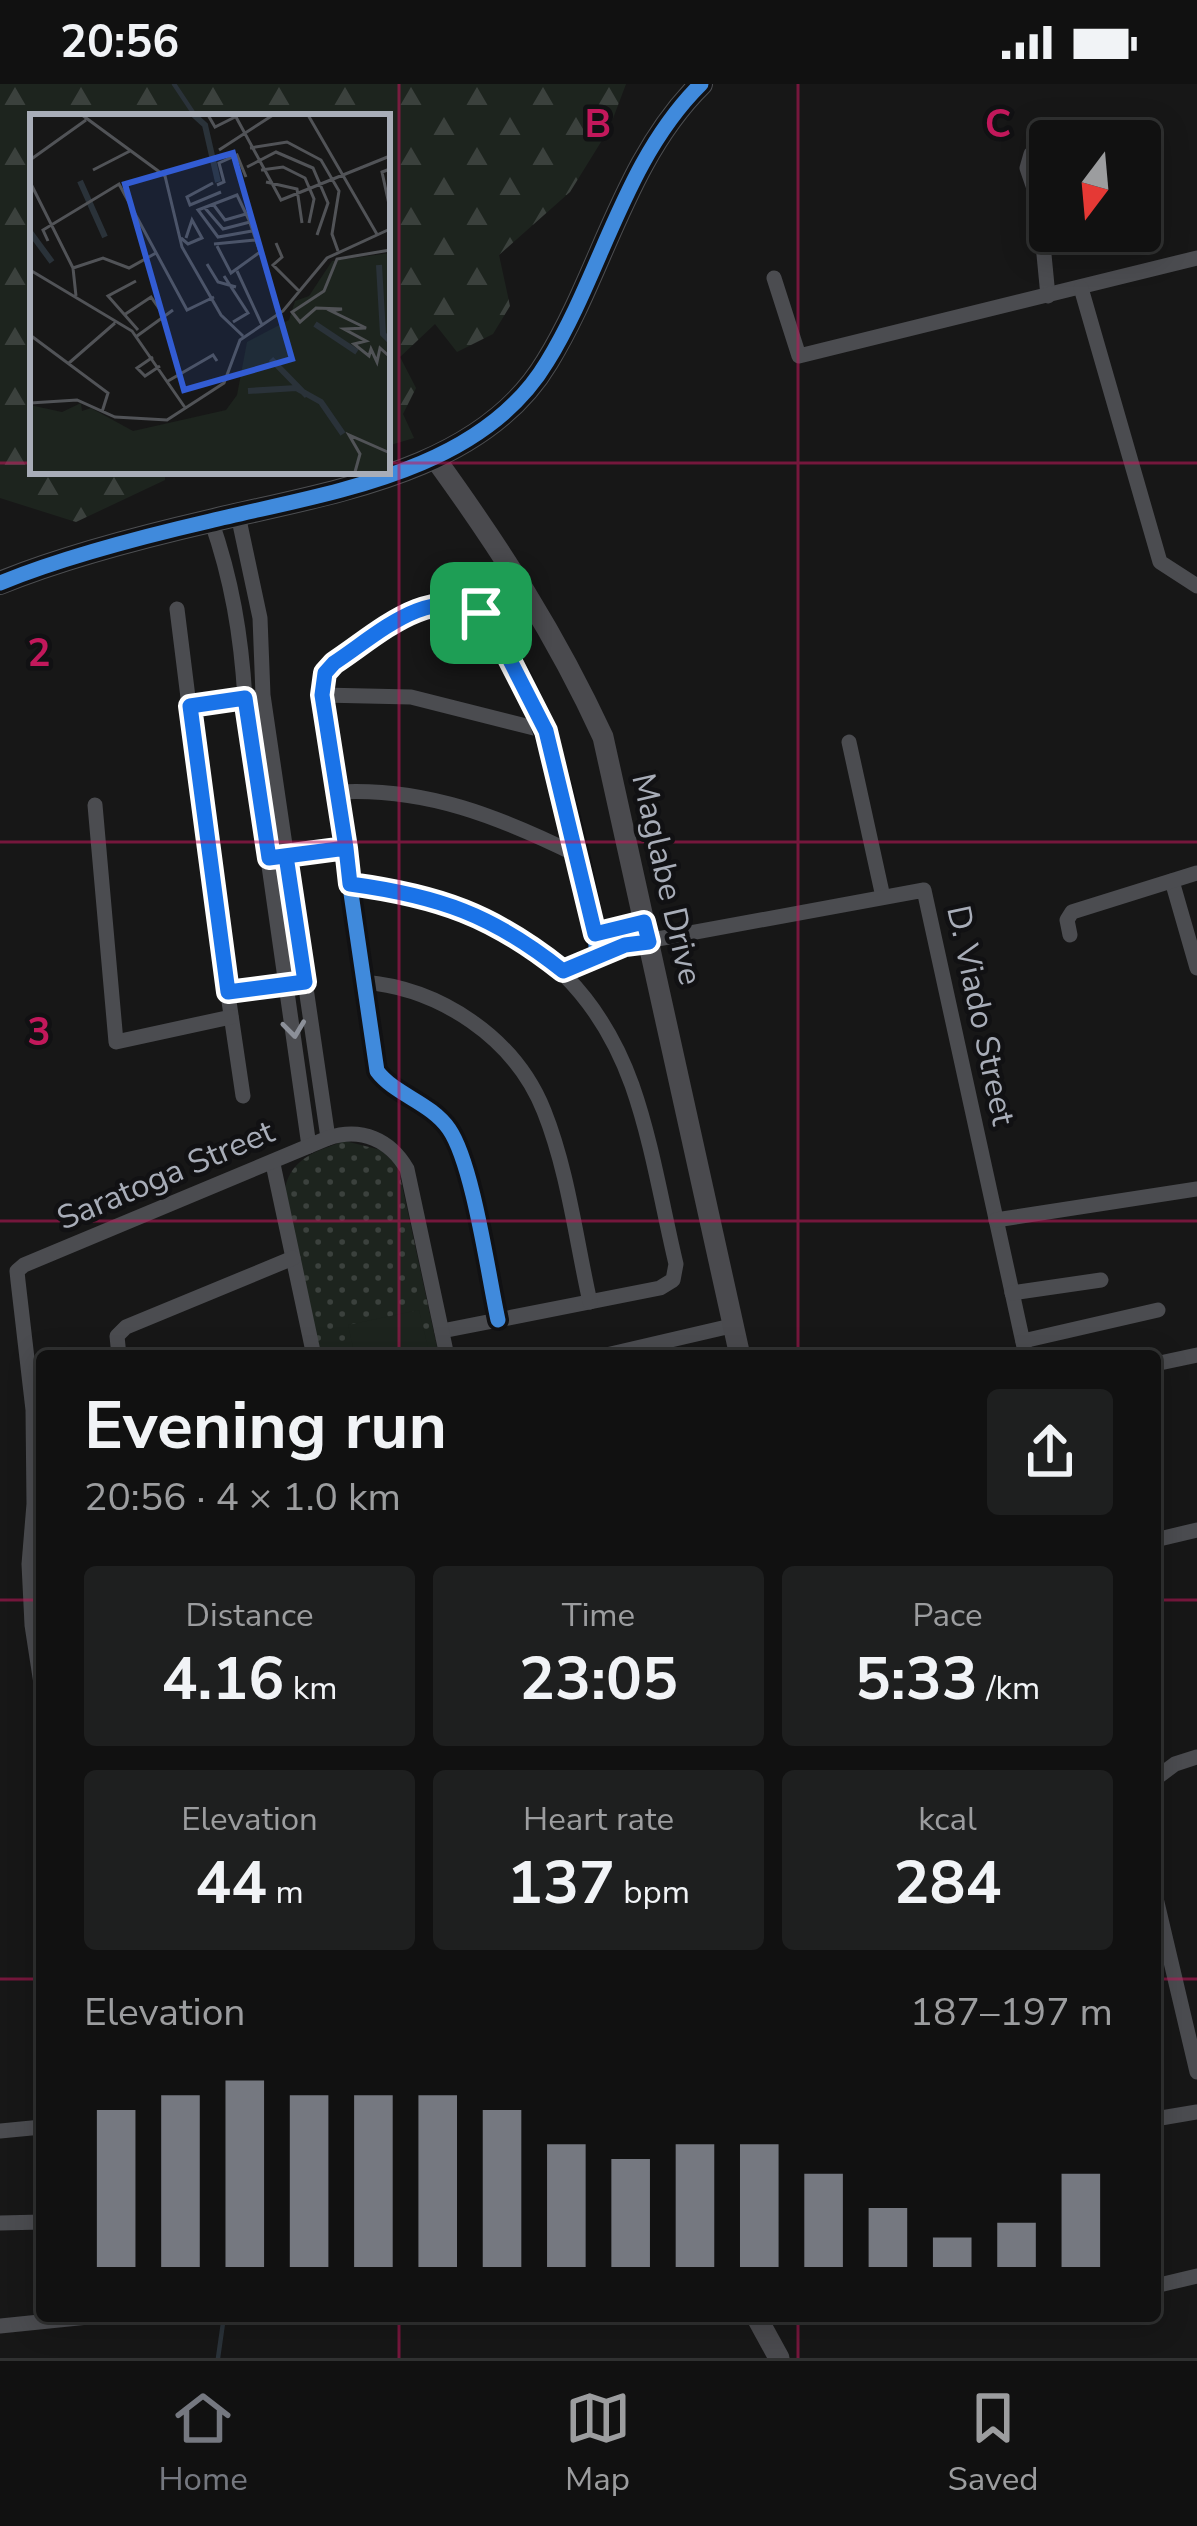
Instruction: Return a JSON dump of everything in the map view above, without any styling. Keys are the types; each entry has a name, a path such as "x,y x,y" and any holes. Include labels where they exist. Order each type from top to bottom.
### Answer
{"main road":[{"path":"0,583 211,520 381,478 434,457 475,433 509,407 547,362 648,155 700,84"},
{"name":"Maglabe Drive","path":"434,457 522,582 566,656 603,737 738,1350"},
{"path":"759,2322 778,2358"}],"street":[{"path":"1044,252 1048,296"},
{"path":"775,278 800,356 1197,258"},
{"path":"1081,288 1160,562 1197,586"},
{"path":"238,515 262,634 254,696"},
{"path":"211,520 228,568 254,696 296,983 328,1138"},
{"path":"236,607 257,602"},
{"path":"498,1320 457,1144 448,1127 425,1105 374,1083 322,695 325,673 334,663 412,612 448,602 465,604 492,625 546,731 579,856 596,956"},
{"path":"177,609 243,1096"},
{"path":"241,636 262,634"},
{"path":"322,695 411,698 546,731"},
{"path":"190,706 254,696"},
{"path":"850,742 883,897"},
{"path":"337,792 397,792 473,808 579,856"},
{"path":"94,805 116,1042 231,1017"},
{"path":"278,857 346,848"},
{"path":"1070,935 1067,920 1072,912 1197,873"},
{"path":"1172,881 1197,966"},
{"path":"350,884 417,893 482,916 563,971 602,1025 631,1081 676,1264 668,1286 442,1331"},
{"name":"D. Viado Street","path":"646,932 920,889 926,892 1024,1348"},
{"path":"595,934 646,932"},
{"path":"563,971 646,932"},
{"path":"363,982 396,986 455,1010 511,1058 531,1086 553,1139 590,1302"},
{"path":"228,992 296,983"},
{"path":"296,983 309,1146"},
{"name":"Saratoga Street","path":"36,1396 17,1271 24,1264 328,1138 354,1133 389,1145 407,1169 445,1350"},
{"path":"272,1164 313,1350"},
{"path":"996,1220 1197,1189"},
{"path":"119,1350 118,1336 126,1327 293,1258"},
{"path":"1012,1293 1102,1280"},
{"path":"1024,1348 1158,1310"},
{"path":"628,1350 731,1326"},
{"path":"1161,1363 1197,1355"},
{"name":"Saratoga Street","path":"36,1515 28,1564 36,1602"},
{"path":"1161,1539 1197,1530"},
{"path":"1161,1774 1197,1757"},
{"path":"1161,1919 1197,2072"},
{"path":"1161,2119 1197,2112"},
{"path":"0,2131 36,2128"},
{"path":"0,2223 36,2222"},
{"path":"1161,2284 1197,2276"},
{"path":"0,2326 39,2322"}],"green space":[{"path":"0,84 626,84 609,129 570,192 499,255 510,306 493,334 457,352 435,324 400,357 416,388 403,414 414,438 390,445 390,114 30,114 30,474 165,474 165,480 76,522 0,498"},
{"path":"345,1141 381,1150 398,1167 438,1350 320,1350 285,1188 293,1169 316,1152"},
{"path":"419,1310 429,1350 354,1350 348,1325"}],"waterway":[{"path":"174,84 194,114"},
{"path":"218,2358 223,2322"}],"cycle path":[{"path":"0,583 104,548 349,488 441,454 482,430 518,400 547,362 652,147 701,84"},
{"path":"498,1320 458,1145 441,1120 377,1071 322,695 325,673 334,663 416,609 445,602 475,613 503,644 528,691 567,806 596,945 596,956 563,971"}],"route":[{"path":"481,613 465,604 428,605 325,673 324,712 346,848 286,856 305,982 228,992 190,706 245,698 269,858 346,848 350,884 417,893 453,904 509,930 563,971 625,945 649,942 644,922 595,934 546,731 492,625 481,613"}]}
